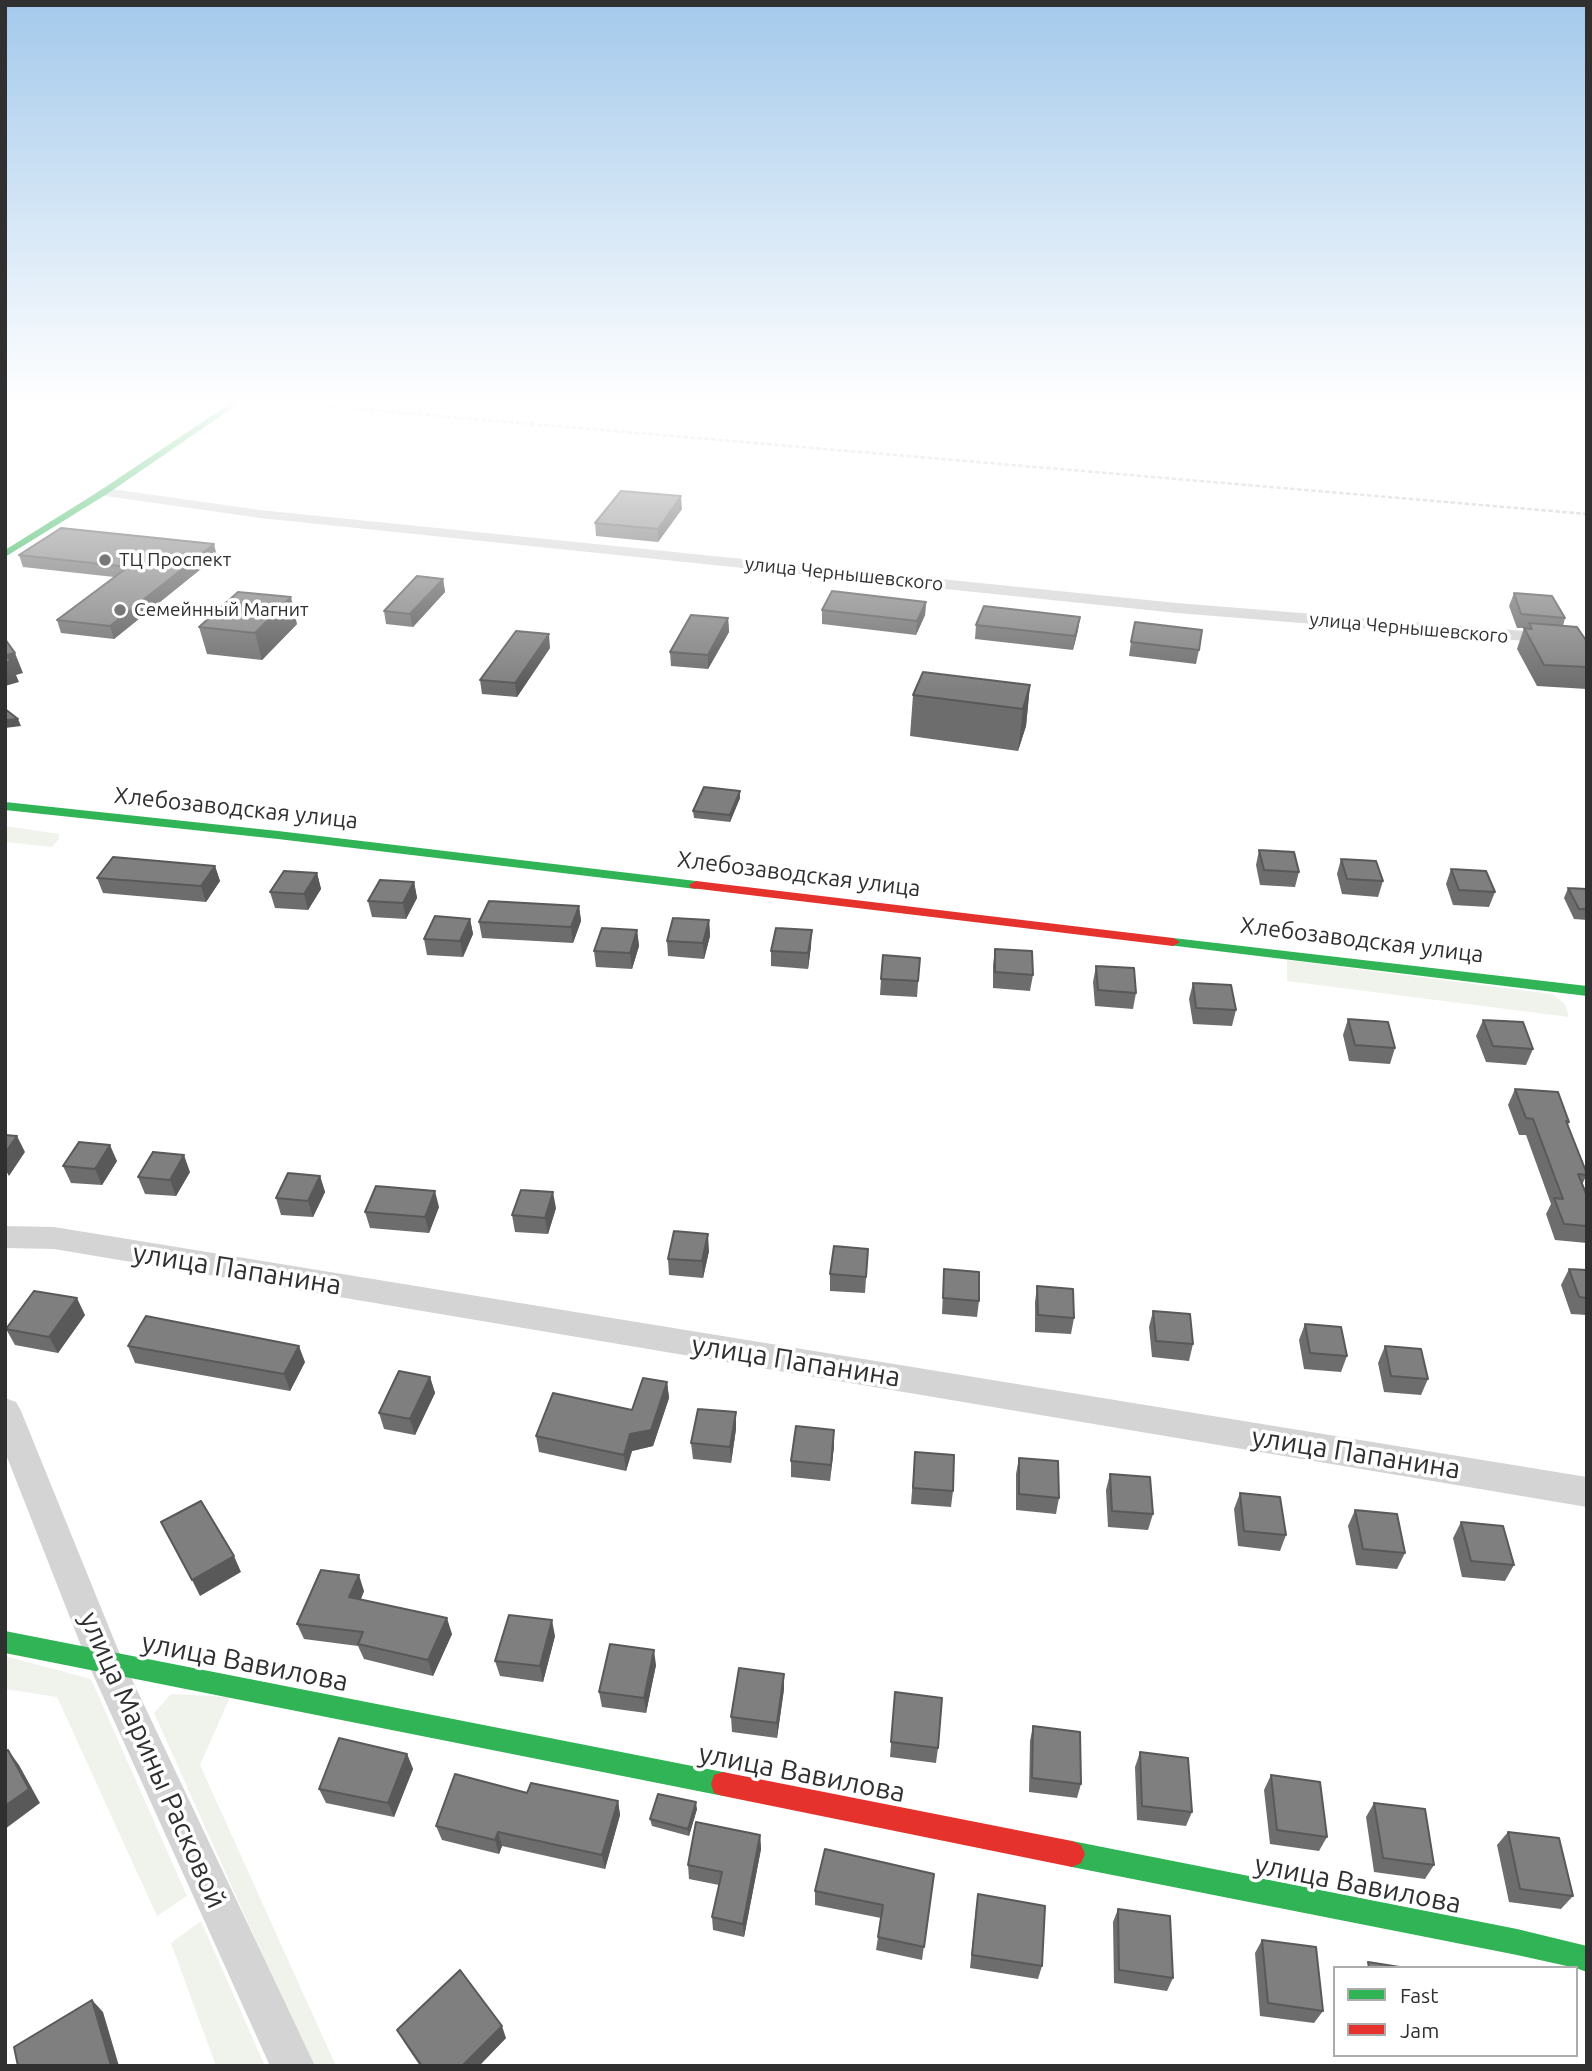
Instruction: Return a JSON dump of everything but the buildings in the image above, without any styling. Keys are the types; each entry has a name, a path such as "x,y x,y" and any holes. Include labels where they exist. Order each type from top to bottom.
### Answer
{"street":[{"path":"5,554 97,497"},
{"name":"улица Чернышевского","path":"137,497 260,514 1177,608 1466,634 1587,641"},
{"name":"Хлебозаводская улица","path":"5,806 278,835 1587,991"},
{"name":"улица Папанина","path":"5,1237 54,1238 1587,1492"},
{"name":"улица Марины Расковой","path":"5,1411 105,1661 293,2066"},
{"name":"улица Вавилова","path":"5,1642 1517,1942 1587,1959"}],"shaded area":[{"path":"5,826 59,834 59,839 52,847 5,842"},
{"path":"1287,960 1552,994 1565,1004 1569,1017 1287,981"},
{"path":"5,1656 91,1679 187,1896 157,1916 57,1697 5,1689"},
{"path":"171,1694 230,1697 200,1765 336,2066 312,2066 154,1713"},
{"path":"201,1921 265,2066 216,2066 171,1943"}],"railway":[{"path":"1384,497 1587,514"}],"traffic: fast":[{"path":"5,554 97,497"},
{"path":"5,806 278,835 696,885"},
{"path":"1173,942 1587,991"},
{"path":"5,1642 723,1784"},
{"path":"1072,1854 1517,1942 1587,1959"}],"traffic: jam":[{"path":"696,885 1173,942"},
{"path":"723,1784 1072,1854"}],"place":[{"name":"ТЦ Проспект","path":"105,560"},
{"name":"Семейнный Магнит","path":"120,610"}]}
